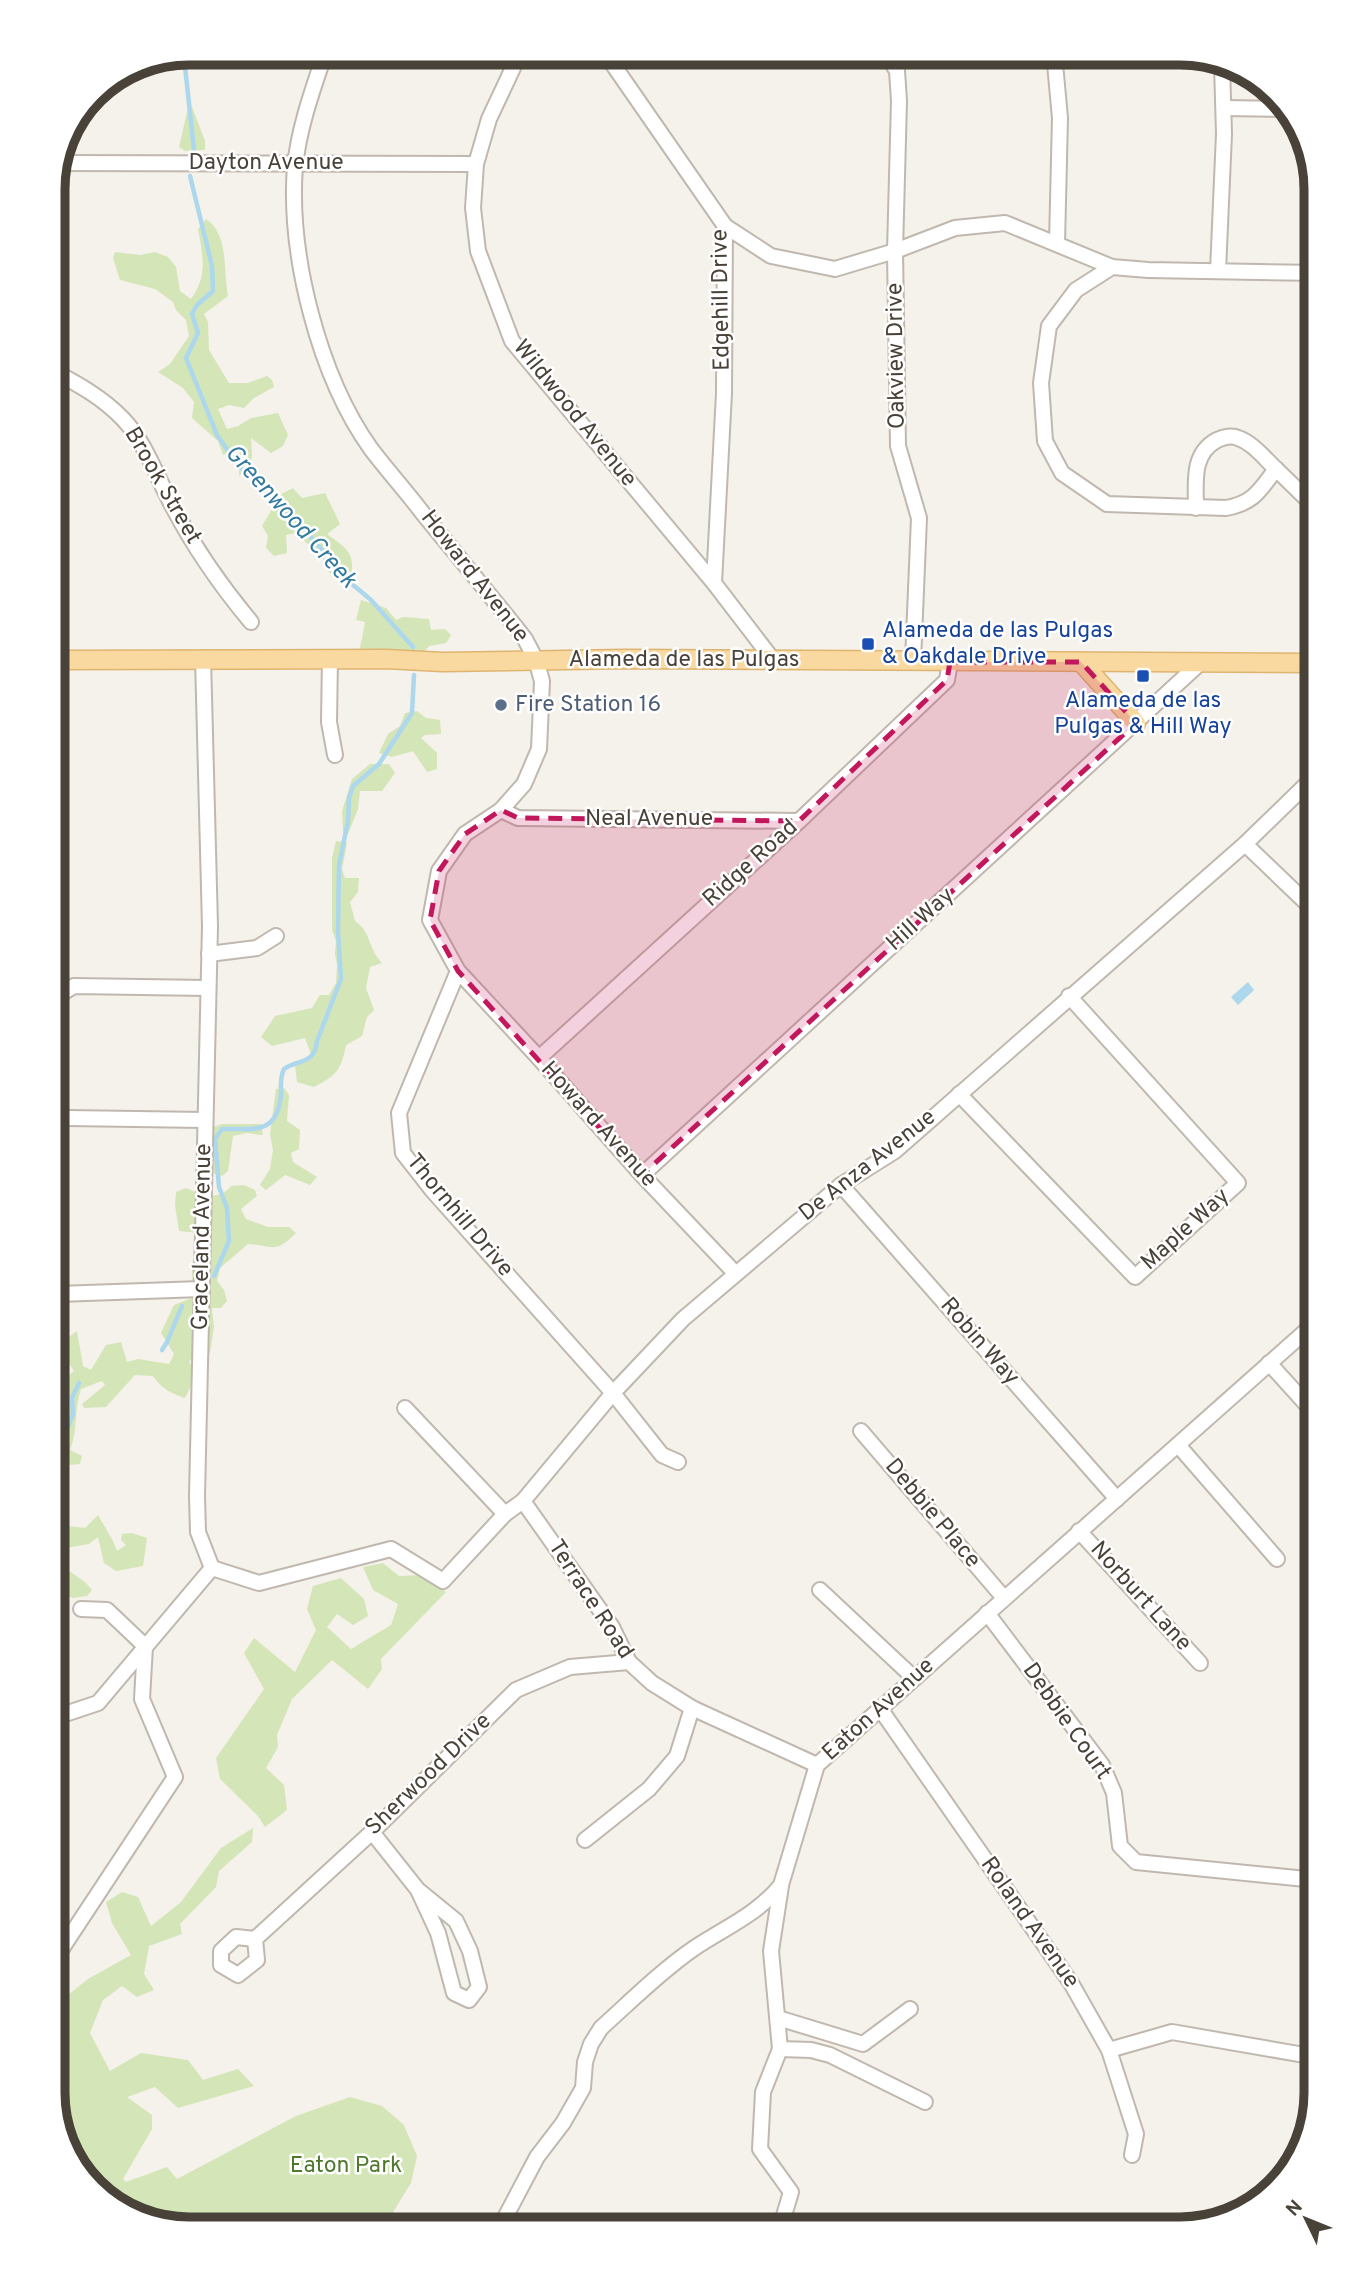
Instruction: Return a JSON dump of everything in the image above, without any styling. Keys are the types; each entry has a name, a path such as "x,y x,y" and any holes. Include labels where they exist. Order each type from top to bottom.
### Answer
{"main road":[{"name":"Alameda de las Pulgas","path":"65,660 330,658 442,662 773,660 1304,663"},
{"path":"1082,662 1136,723"}],"street":[{"name":"Howard Avenue","path":"321,65 307,109 296,163 294,210 303,281 326,359 370,448 526,639 542,681 542,732 539,749 524,784 501,810 465,834 439,871 430,920 458,971 642,1175 735,1273"},
{"name":"Wildwood Avenue","path":"514,65 489,119 476,164 473,208 478,251 512,341 714,583 773,660"},
{"name":"Edgehill Drive","path":"613,65 725,226 724,393 714,583"},
{"name":"Oakview Drive","path":"893,65 897,71 899,101 895,251 898,446 919,519 913,661"},
{"path":"1055,65 1060,118 1057,243"},
{"path":"1218,271 1224,108 1222,72"},
{"path":"1224,108 1274,108"},
{"name":"Dayton Avenue","path":"68,163 476,164"},
{"path":"725,226 771,256 835,269 895,251 955,228 1005,223 1112,267 1304,276"},
{"path":"1112,267 1076,290 1049,326 1041,383 1045,441 1062,472 1107,504 1226,508 1242,505 1253,498 1276,469"},
{"name":"Brook Street","path":"65,378 100,399 124,421 141,444 173,509 218,583 251,622"},
{"path":"1196,508 1197,466 1201,454 1210,444 1222,438 1236,437 1248,443 1304,496"},
{"name":"Graceland Avenue","path":"203,658 209,954 197,1496 198,1532 212,1567"},
{"path":"330,658 330,722 335,755"},
{"name":"Ridge Road","path":"539,1058 799,821 947,680 950,662"},
{"name":"Hill Way","path":"642,1175 1200,663"},
{"name":"De Anza Avenue","path":"212,1567 259,1583 391,1549 443,1581 505,1514 523,1501 613,1394 683,1319 841,1185 895,1151 1245,844 1304,787"},
{"name":"Neal Avenue","path":"501,810 518,818 799,821"},
{"path":"1245,844 1304,900"},
{"path":"209,954 257,948 276,936"},
{"name":"Thornhill Drive","path":"458,971 399,1113 403,1153 432,1190 613,1394 662,1455 678,1462"},
{"path":"65,991 74,986 208,988"},
{"name":"Maple Way","path":"958,1094 1135,1276 1238,1183 1069,996"},
{"path":"67,1118 205,1120"},
{"name":"Robin Way","path":"841,1185 1116,1499"},
{"path":"65,1294 202,1289"},
{"name":"Eaton Avenue","path":"505,2217 537,2157 563,2123 583,2088 585,2063 591,2044 601,2028 693,1950 726,1931 768,1901 781,1885 817,1765 1304,1333"},
{"path":"1269,1363 1304,1401"},
{"path":"405,1408 505,1514"},
{"name":"Debbie Place","path":"861,1430 1004,1598"},
{"path":"1178,1445 1277,1559"},
{"name":"Terrace Road","path":"523,1501 612,1627 629,1662 652,1683 692,1708 817,1765"},
{"name":"Norburt Lane","path":"1079,1531 1200,1663"},
{"path":"65,1714 98,1703 212,1567"},
{"path":"820,1591 914,1678"},
{"path":"65,1942 175,1777 142,1699 145,1646 107,1610 80,1609"},
{"name":"Debbie Court","path":"987,1614 1102,1765 1114,1793 1120,1846 1136,1862 1304,1879"},
{"name":"Sherwood Drive","path":"255,1939 372,1832 516,1690 570,1667 629,1662"},
{"path":"585,1840 649,1789 677,1756 692,1708"},
{"name":"Roland Avenue","path":"881,1710 1071,1983 1110,2050 1136,2134 1132,2155"},
{"path":"372,1832 418,1890 456,1921 470,1951 480,1987 469,2000 454,1993 438,1933 418,1890"},
{"path":"781,1885 771,1951 780,2049 763,2092 760,2148 791,2192 784,2217"},
{"path":"778,2018 863,2044 909,2009"},
{"path":"1110,2050 1172,2032 1304,2055"},
{"path":"780,2049 811,2050 830,2055 925,2102"}],"highlighted area":[{"path":"950,662 1081,662 1136,723 642,1175 458,971 430,920 439,871 465,834 501,810 518,818 799,821 947,680"}],"green space":[{"path":"192,107 205,141 205,150 185,151 179,147 188,108"},
{"path":"206,219 222,243 228,296 204,314 208,322 209,350 229,383 248,383 267,376 274,387 254,398 244,408 229,405 218,409 227,429 251,418 278,413 288,435 283,446 271,453 251,438 251,459 248,467 239,476 240,449 223,455 218,441 192,418 194,402 183,388 158,372 170,364 189,336 186,320 176,310 173,302 155,289 120,280 113,258 115,252 140,255 155,252 168,257 176,267 180,291 191,299 202,274 198,229"},
{"path":"293,488 302,498 325,493 340,524 327,534 350,555 351,574 338,581 326,569 322,556 295,533 286,535 287,553 274,556 266,548 268,536 262,526 281,494"},
{"path":"361,600 386,608 396,620 403,617 429,619 431,630 445,629 451,635 446,643 429,646 423,653 367,654 360,648 365,622 356,620"},
{"path":"417,711 426,718 440,720 441,734 425,735 421,738 437,753 437,769 427,772 413,751 392,757 379,753 388,734 400,726 405,713"},
{"path":"370,764 389,764 395,773 382,791 360,791 358,809 348,834 343,832 342,811 352,779"},
{"path":"336,841 347,843 342,869 345,878 359,878 358,892 350,902 355,921 364,930 382,963 370,967 366,988 374,1010 367,1017 362,1036 346,1045 340,1066 333,1075 314,1087 297,1082 295,1065 311,1054 305,1038 272,1046 261,1037 275,1016 312,1008 320,995 329,995 336,983 336,941 332,930 332,858"},
{"path":"284,1088 289,1095 287,1121 300,1130 299,1149 291,1153 293,1162 317,1177 310,1185 285,1175 266,1190 260,1185 270,1169 273,1150 270,1134 276,1089"},
{"path":"222,1124 261,1124 263,1135 247,1133 233,1136 228,1171 222,1176 209,1172 208,1129"},
{"path":"244,1185 255,1190 257,1196 241,1209 246,1219 268,1227 289,1227 296,1233 283,1244 274,1247 248,1244 220,1268 217,1281 224,1290 227,1301 221,1308 212,1308 214,1327 210,1353 189,1361 196,1376 185,1398 167,1390 153,1376 135,1375 106,1407 84,1408 82,1404 105,1385 102,1381 81,1389 70,1450 82,1456 80,1464 68,1465 65,1476 65,1378 74,1371 65,1358 67,1338 77,1331 83,1366 91,1370 106,1345 121,1342 127,1362 138,1359 169,1364 174,1354 161,1333 174,1305 197,1296 192,1272 200,1233 179,1231 176,1192 186,1188 216,1195 227,1191 231,1186"},
{"path":"98,1515 117,1551 126,1545 121,1540 122,1534 132,1533 147,1538 143,1566 116,1571 104,1563 98,1537 89,1544 65,1548 65,1526 85,1528"},
{"path":"383,1563 399,1576 422,1575 446,1592 381,1659 382,1669 368,1689 332,1660 292,1699 277,1735 278,1747 266,1768 284,1785 287,1810 265,1827 258,1816 220,1779 216,1758 264,1689 244,1653 254,1638 295,1672 316,1630 307,1609 313,1586 341,1578 364,1599 368,1616 353,1625 337,1614 327,1627 351,1649 391,1625 398,1604 373,1590 363,1567"},
{"path":"65,1570 85,1582 92,1590 87,1596 73,1598 65,1595"},
{"name":"Eaton Park","path":"253,1828 252,1842 219,1871 216,1887 180,1924 182,1934 149,1946 144,1974 154,1990 137,1997 122,1986 103,2000 90,2033 110,2071 141,2053 188,2060 203,2080 238,2069 254,2086 178,2108 155,2087 127,2097 152,2115 152,2129 123,2179 126,2182 167,2167 177,2179 296,2116 350,2097 382,2106 404,2125 417,2156 411,2183 393,2212 402,2217 165,2215 134,2204 107,2186 86,2162 78,2148 71,2133 65,2101 65,1997 88,1979 131,1955 112,1923 106,1902 122,1892 138,1897 151,1926 181,1902 221,1848"}],"water":[{"path":"1248,982 1254,990 1238,1005 1231,997"}],"waterway":[{"name":"Greenwood Creek","path":"185,65 194,150"},
{"name":"Greenwood Creek","path":"190,176 212,266 213,291 197,305 192,314 198,333 186,358 217,435 238,465 296,519 346,579 371,600 413,647"},
{"name":"Greenwood Creek","path":"214,1276 229,1241 227,1208 219,1187 215,1139 222,1129 259,1128 272,1120 280,1102 284,1069 306,1060 316,1048 341,979 338,931 339,865 348,821 349,798 353,786 379,764 412,713 414,675"},
{"name":"Greenwood Creek","path":"162,1350 182,1306"},
{"name":"Greenwood Creek","path":"65,1435 73,1414 72,1398 79,1383"}],"place":[{"name":"Alameda de las Pulgas & Oakdale Drive","path":"868,644"},
{"name":"Alameda de las Pulgas & Hill Way","path":"1143,676"},
{"name":"Fire Station 16","path":"501,705"}]}
